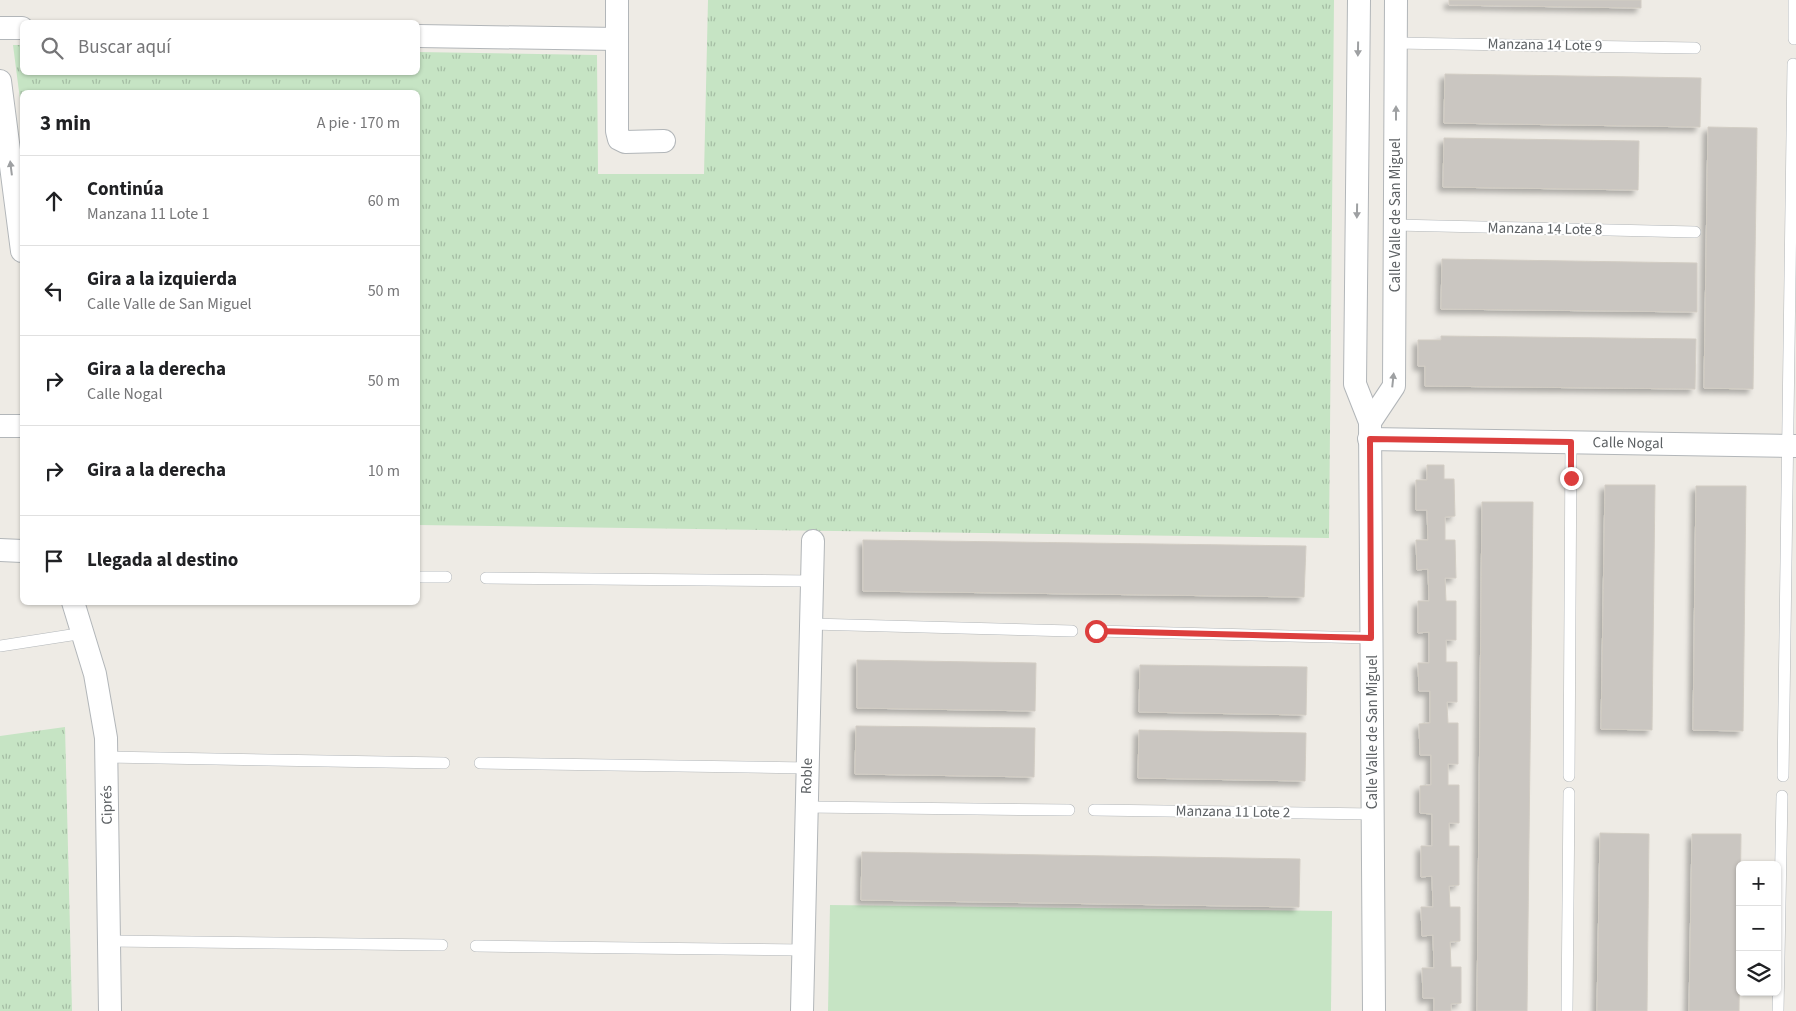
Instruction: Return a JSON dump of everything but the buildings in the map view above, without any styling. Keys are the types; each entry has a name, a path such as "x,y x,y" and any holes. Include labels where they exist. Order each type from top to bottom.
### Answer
{"street":[{"path":"617,0 617,131 619,139 625,142 664,141"},
{"name":"Calle Valle de San Miguel","path":"1359,0 1355,384 1370,431 1374,1011"},
{"name":"Calle Valle de San Miguel","path":"1370,431 1394,386 1396,0"},
{"path":"0,28 20,28"},
{"path":"420,36 617,39"},
{"path":"0,81 20,236"},
{"path":"0,426 20,426"},
{"name":"Calle Nogal","path":"1370,431 1571,442 1793,446"},
{"name":"Roble","path":"802,1011 813,541"},
{"path":"0,550 20,551"},
{"name":"Ciprés","path":"74,605 84,633 102,708 106,758 110,1011"}],"lane":[{"path":"1794,0 1794,39"},
{"name":"Manzana 14 Lote 9","path":"1396,43 1695,48"},
{"path":"1782,776 1793,446 1793,64"},
{"name":"Manzana 14 Lote 8","path":"1395,225 1695,232"},
{"path":"1568,776 1571,442"},
{"path":"420,577 446,577"},
{"path":"486,578 812,581"},
{"path":"811,624 1072,631"},
{"path":"1096,631 1371,638"},
{"path":"0,646 84,633"},
{"path":"106,758 444,762"},
{"path":"480,763 808,768"},
{"path":"1567,1011 1569,793"},
{"path":"1778,1011 1782,796"},
{"path":"806,807 1069,810"},
{"name":"Manzana 11 Lote 2","path":"1094,810 1373,814"},
{"path":"109,941 442,945"},
{"path":"476,946 803,950"}],"green space":[{"path":"708,0 1334,0 1329,538 420,525 420,90 20,90 20,99 13,45 20,45 20,75 420,75 420,52 597,55 598,174 704,174"},
{"path":"65,727 72,1011 0,1011 0,736"},
{"path":"830,905 1332,911 1331,1011 828,1011"}],"route":[{"path":"1096,631 1371,638 1370,439 1571,442 1571,478"}]}
